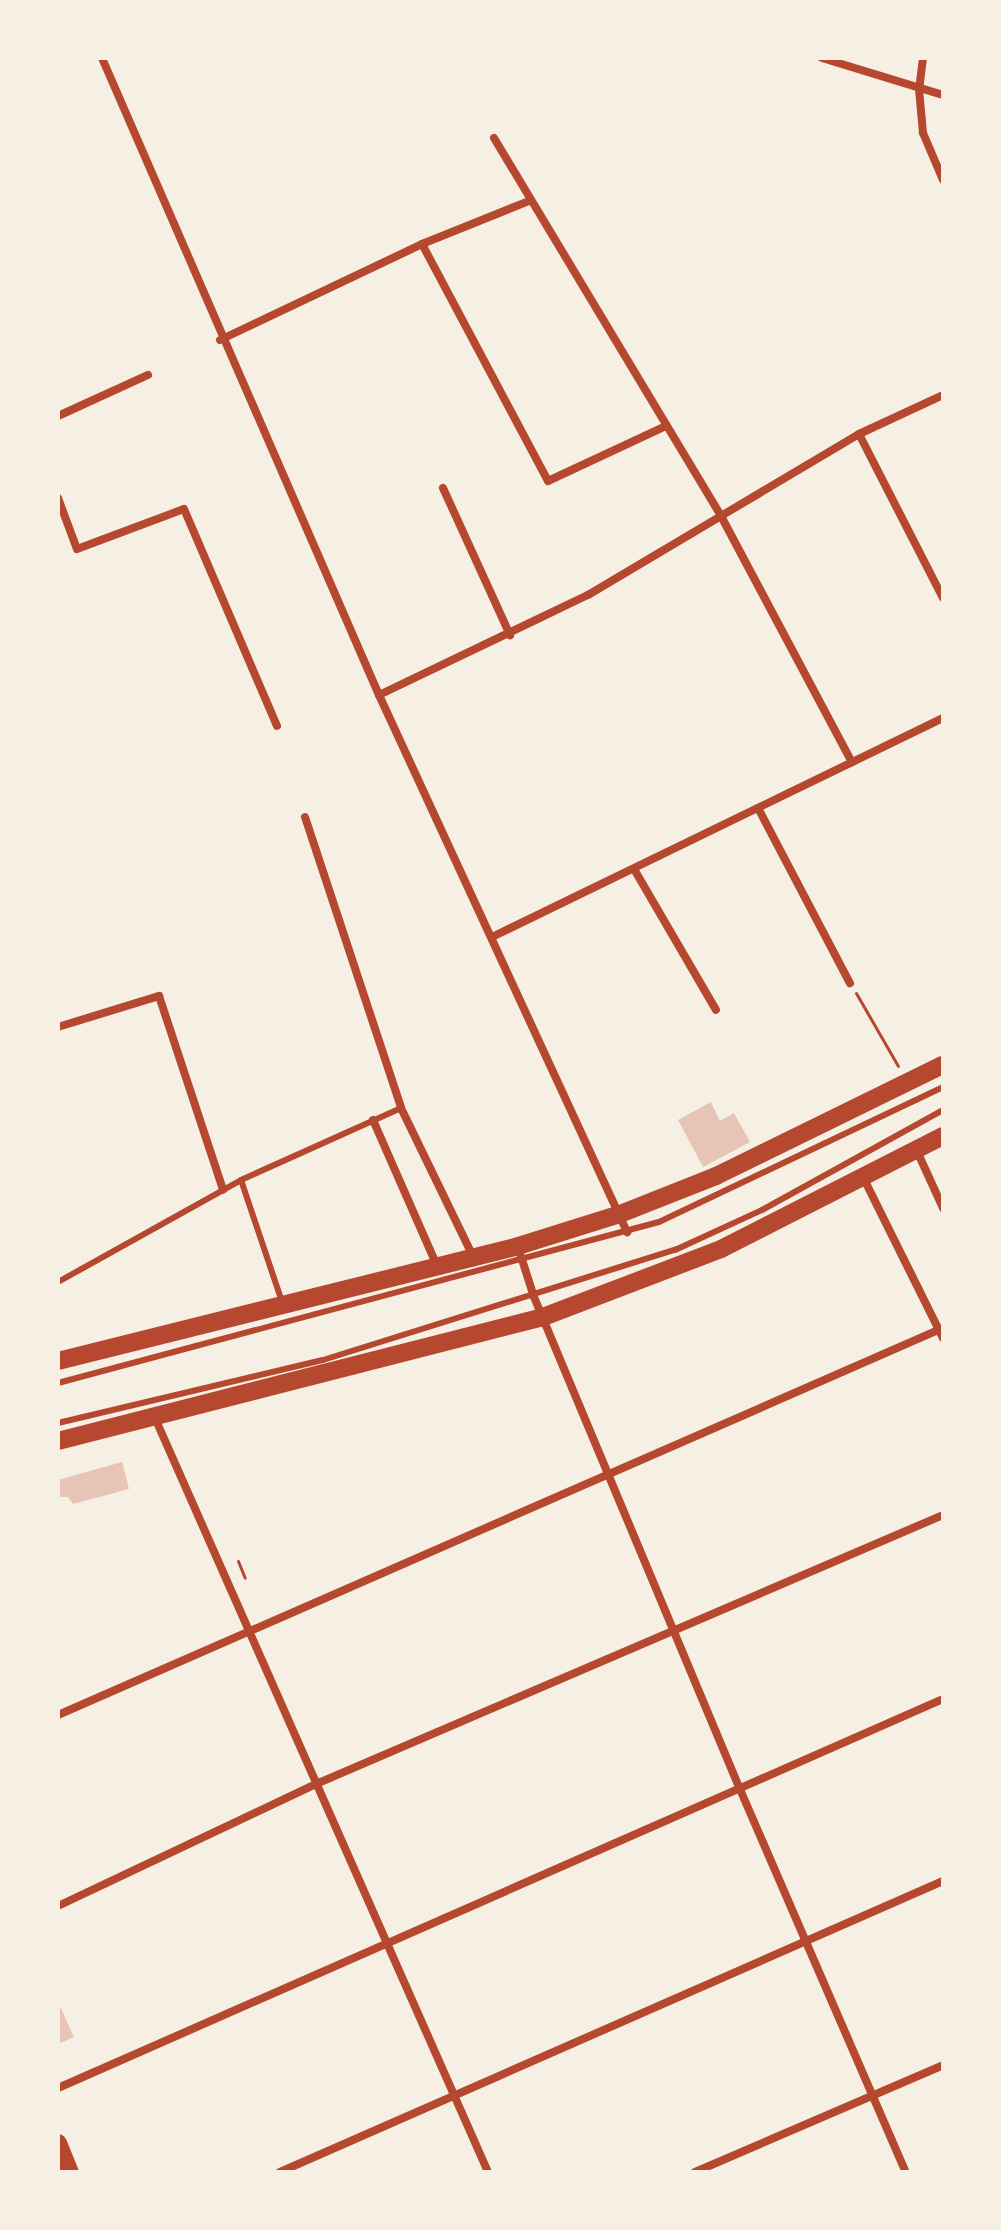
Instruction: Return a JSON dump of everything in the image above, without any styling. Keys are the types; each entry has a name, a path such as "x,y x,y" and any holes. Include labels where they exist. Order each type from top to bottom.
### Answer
{"main road":[{"path":"58,1361 473,1257 520,1254 623,1223 943,1065"},
{"path":"58,1441 543,1317 721,1249 943,1136"},
{"path":"58,2143 70,2172"}],"street":[{"path":"102,58 220,340 379,695 623,1223"},
{"path":"822,58 943,95"},
{"path":"923,58 919,89 923,133 943,180"},
{"path":"494,138 664,427 721,516 852,762"},
{"path":"220,340 422,244 529,201"},
{"path":"422,244 548,481 664,427"},
{"path":"58,414 148,375"},
{"path":"379,695 510,635 859,434 943,395"},
{"path":"859,434 943,598"},
{"path":"443,488 510,635"},
{"path":"58,498 77,549 184,509 277,726"},
{"path":"492,937 943,718"},
{"path":"758,808 850,983"},
{"path":"305,817 401,1108 473,1257"},
{"path":"634,869 716,1010"},
{"path":"58,1027 159,996 223,1190"},
{"path":"373,1120 437,1266"},
{"path":"917,1149 943,1208"},
{"path":"58,1715 252,1632 610,1471 942,1332 863,1176"},
{"path":"520,1254 534,1297 610,1471 739,1787 804,1939 876,2094 906,2172"},
{"path":"155,1418 488,2172"},
{"path":"58,1906 316,1784 943,1515"},
{"path":"58,2088 943,1699"},
{"path":"280,2172 804,1939 943,1881"},
{"path":"695,2172 943,2065"}],"lane":[{"path":"623,1223 659,1222 943,1087"},
{"path":"58,1282 241,1180 401,1108"},
{"path":"58,1423 323,1360 534,1297 704,1236 943,1110"},
{"path":"241,1180 282,1304"},
{"path":"58,1383 520,1254"}],"path":[{"path":"850,983 908,1083"},
{"path":"238,1561 245,1578"}],"building":[{"path":"711,1102 720,1121 734,1113 750,1142 703,1167 678,1120"},
{"path":"122,1462 129,1489 73,1504 68,1497 58,1497 58,1480"},
{"path":"58,2002 74,2037 58,2044"}]}
